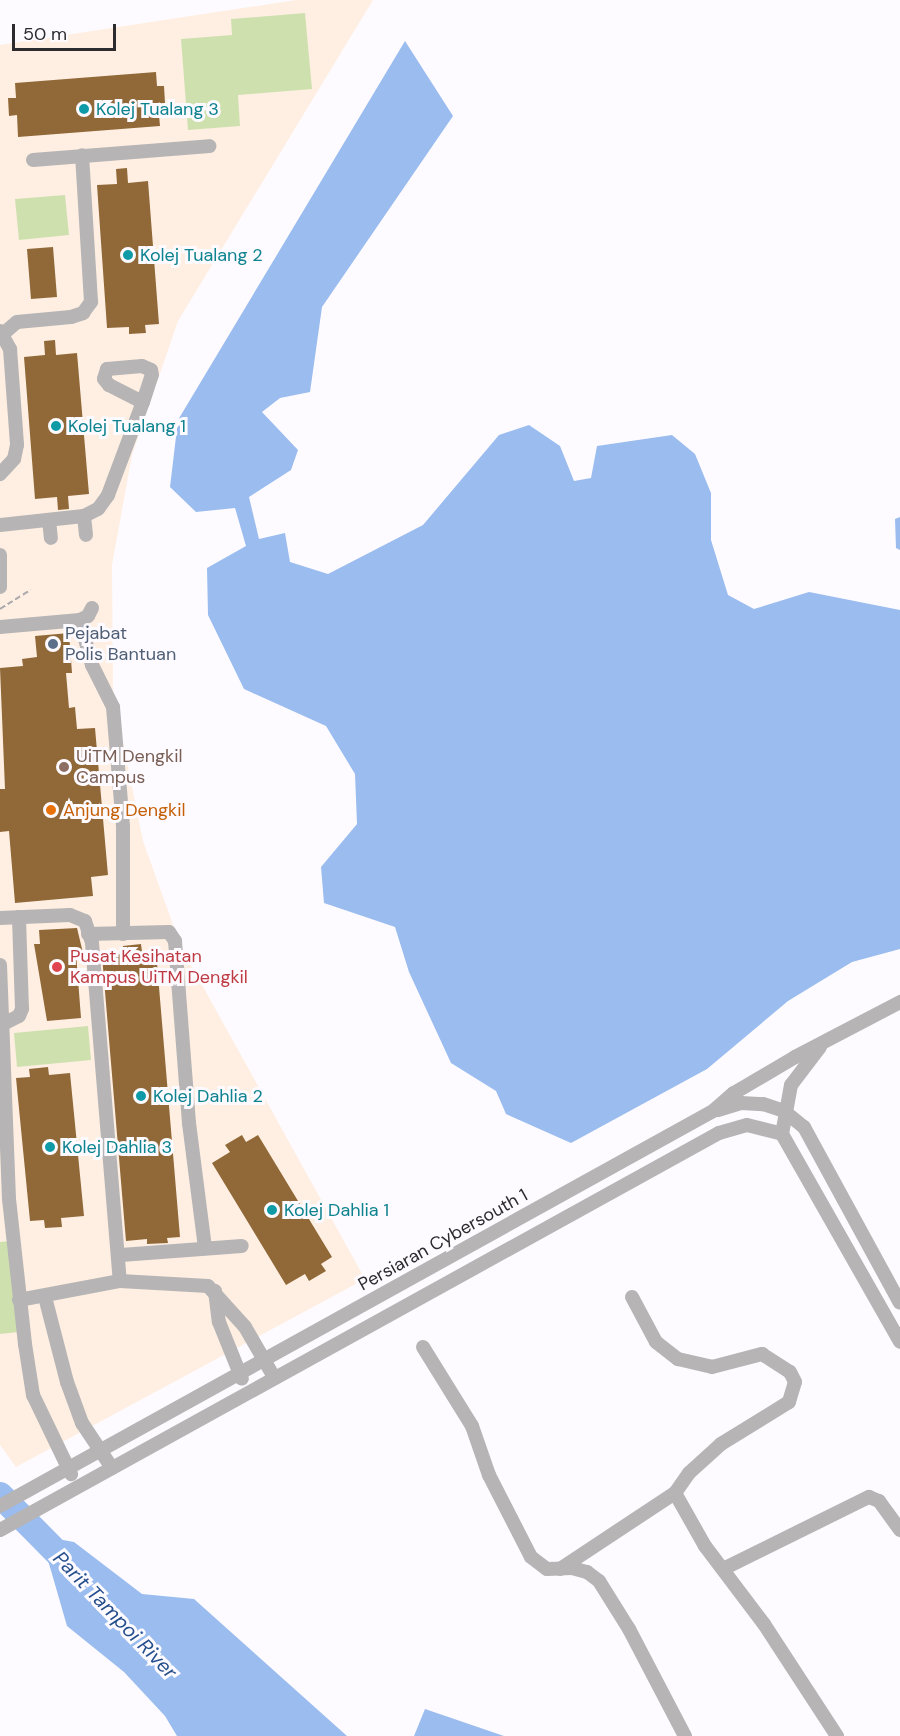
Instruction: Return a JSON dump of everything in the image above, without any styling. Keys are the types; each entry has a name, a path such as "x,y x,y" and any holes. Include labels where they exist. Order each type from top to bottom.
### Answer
{"street":[{"path":"33,160 209,146"},
{"path":"0,474 14,459 18,445 10,349 2,332 17,322 71,318 83,313 91,302 82,155"},
{"path":"0,525 84,516 98,509 108,495 143,402"},
{"path":"84,516 86,535"},
{"path":"49,520 51,538"},
{"path":"0,555 0,587"},
{"path":"0,627 27,629 58,616 80,620 88,616 92,608"},
{"path":"80,620 92,665 113,707 123,827 123,933"},
{"path":"0,918 78,916 85,921 121,1255 120,1281"},
{"path":"1,1025 19,1016 22,1009 18,917"},
{"path":"88,934 169,932 175,941 189,1123 205,1248"},
{"path":"0,965 5,1216 33,1395 67,1468 79,1486"},
{"name":"Persiaran Cybersouth 1","path":"0,1506 264,1358 713,1112 734,1093 900,1002"},
{"path":"821,1045 791,1085 784,1111 782,1134 900,1342"},
{"path":"713,1112 741,1103 763,1104 784,1111 804,1127 900,1303"},
{"name":"Persiaran Cybersouth 1","path":"0,1530 719,1133 747,1125 782,1134"},
{"path":"121,1255 242,1246"},
{"path":"19,1300 45,1297 120,1281 195,1283 215,1291 245,1327 274,1377"},
{"path":"215,1291 219,1322 238,1373 250,1391"},
{"path":"45,1297 67,1382 82,1423 112,1468"},
{"path":"560,1569 675,1493 689,1473 721,1444 789,1402 795,1382 790,1372 762,1354 702,1368 678,1359 656,1342 632,1298"},
{"path":"423,1347 472,1426 489,1475 531,1557 547,1569 587,1572 603,1587 685,1736"},
{"path":"675,1493 723,1569 764,1624 837,1736"},
{"path":"723,1569 869,1497 879,1501 900,1530"}],"path":[{"path":"0,609 30,590"}],"shaded area":[{"name":"UiTM Dengkil Campus","path":"296,0 373,0 178,321 132,455 112,565 113,693 143,841 181,947 365,1279 16,1467 0,1445 0,45"}],"green space":[{"path":"305,13 312,89 238,95 240,126 188,130 181,39 232,35 231,19"},
{"path":"65,195 69,235 19,240 15,199"},
{"path":"88,1026 91,1060 17,1067 14,1033"},
{"path":"10,1241 18,1332 0,1334 0,1242"}],"water":[{"path":"405,41 453,116 322,307 310,392 280,398 262,412 298,450 291,470 249,497 259,539 285,533 290,562 328,574 423,525 499,435 529,425 560,446 574,481 591,478 597,446 672,435 695,454 711,493 711,540 728,595 754,609 809,592 900,610 900,949 852,962 788,1001 707,1069 571,1143 506,1114 496,1091 451,1063 409,972 395,927 324,903 321,867 357,824 355,774 326,726 244,689 208,615 207,568 246,546 235,508 196,512 170,487 178,420"},
{"path":"900,517 900,550 896,548 895,519"},
{"path":"41,1536 74,1542 142,1594 194,1599 347,1736 177,1736 165,1716 124,1672 67,1626"},
{"path":"425,1709 504,1736 414,1736"}],"building":[{"name":"Kolej Tualang 3","path":"156,72 157,86 164,86 165,103 158,104 160,126 18,137 17,115 9,116 8,98 16,98 15,83"},
{"name":"Kolej Tualang 2","path":"127,168 128,183 148,181 159,324 145,325 146,333 129,334 129,327 107,328 97,185 117,184 116,169"},
{"path":"53,247 57,297 31,299 27,249"},
{"name":"Kolej Tualang 1","path":"55,340 56,355 77,353 89,494 68,496 69,509 58,510 57,497 35,499 24,357 45,355 44,341"},
{"name":"Anjung Dengkil","path":"69,633 72,673 66,673 69,708 75,707 77,729 95,728 108,875 91,877 93,896 15,903 9,831 0,832 0,789 5,789 0,668 23,666 22,659 37,657 35,636"},
{"name":"Pusat Kesihatan Kampus UiTM Dengkil","path":"77,928 83,953 76,953 81,1018 47,1021 34,944 40,944 39,930"},
{"name":"Kolej Dahlia 2","path":"141,944 142,952 156,951 180,1237 167,1238 168,1243 147,1244 147,1239 126,1241 102,956 123,954 123,946"},
{"name":"Kolej Dahlia 3","path":"48,1067 49,1075 70,1073 84,1216 61,1218 62,1227 45,1228 44,1220 30,1221 16,1078 30,1077 29,1069"},
{"name":"Kolej Dahlia 1","path":"242,1135 246,1142 258,1135 332,1257 321,1264 326,1271 309,1281 305,1274 286,1285 212,1163 230,1152 225,1145"}],"waterway":[{"name":"Parit Tampoi River","path":"0,1495 65,1561"}],"place":[{"name":"Kolej Tualang 3","path":"84,109"},
{"name":"Kolej Tualang 2","path":"128,255"},
{"name":"Kolej Tualang 1","path":"56,426"},
{"name":"Pejabat Polis Bantuan","path":"53,644"},
{"name":"UiTM Dengkil Campus","path":"64,767"},
{"name":"Anjung Dengkil","path":"51,810"},
{"name":"Pusat Kesihatan Kampus UiTM Dengkil","path":"57,967"},
{"name":"Kolej Dahlia 2","path":"141,1096"},
{"name":"Kolej Dahlia 3","path":"50,1147"},
{"name":"Kolej Dahlia 1","path":"272,1210"}]}
